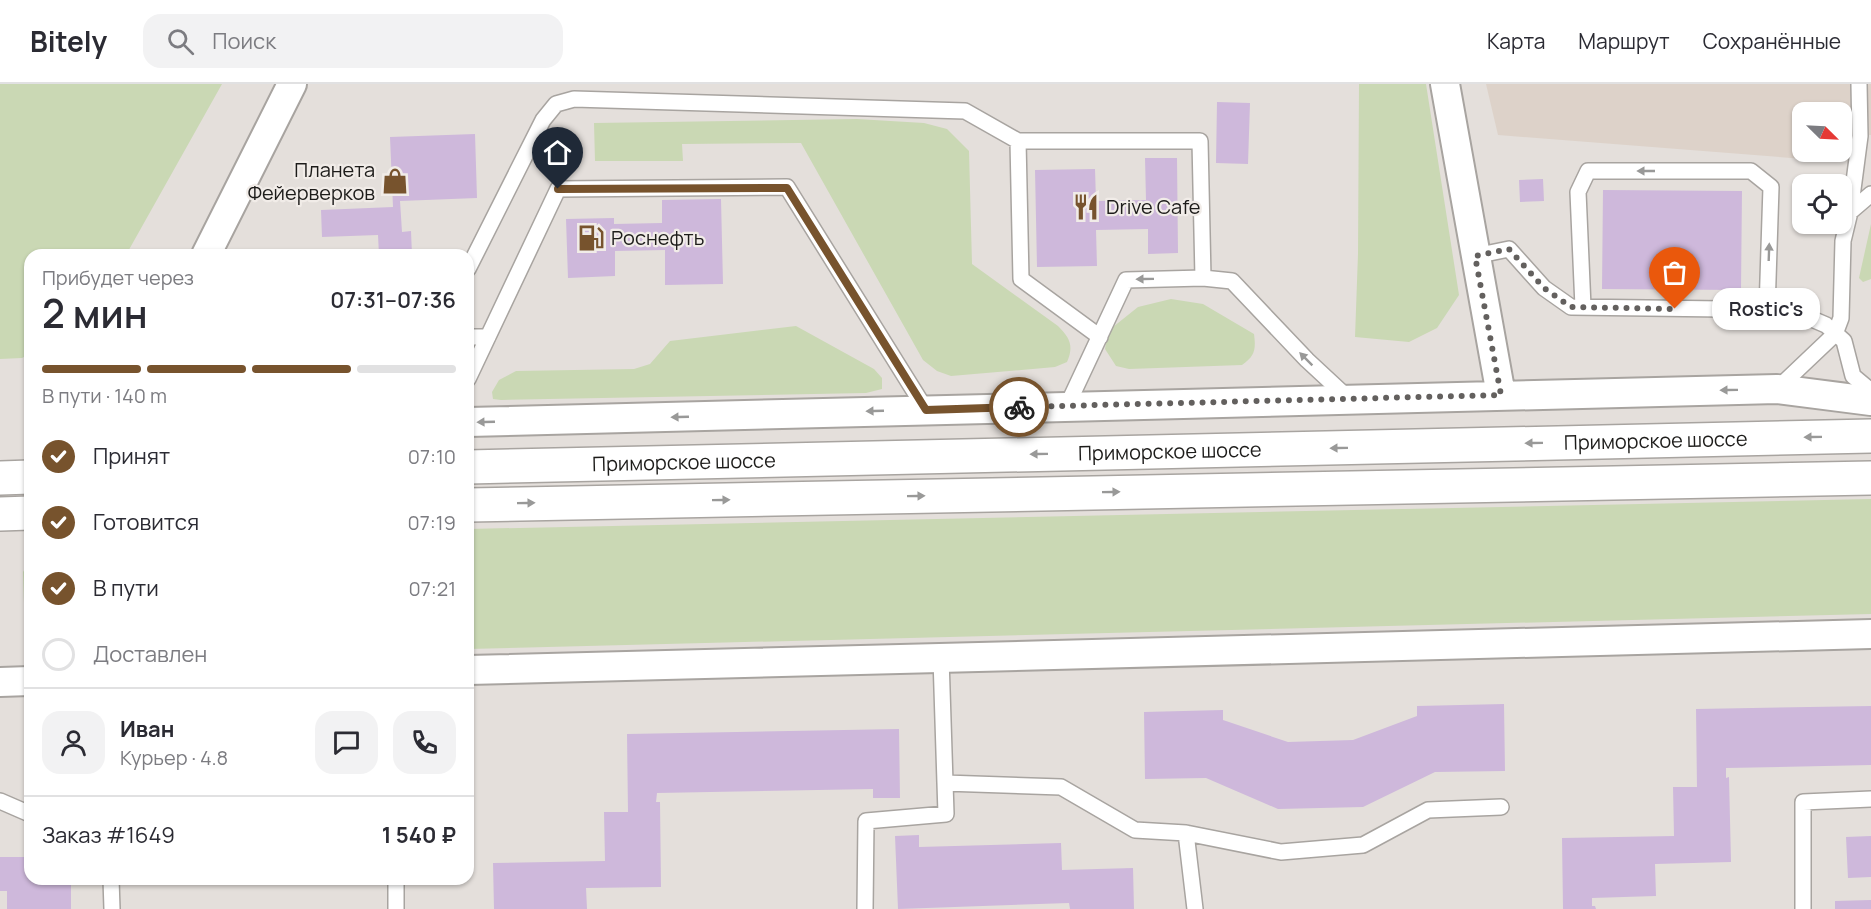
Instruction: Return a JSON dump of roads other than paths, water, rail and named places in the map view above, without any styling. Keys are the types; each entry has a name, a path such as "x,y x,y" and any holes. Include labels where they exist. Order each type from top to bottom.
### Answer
{"highway":[{"name":"Приморское шоссе","path":"474,467 1871,436"},
{"path":"0,478 24,477"},
{"name":"Приморское шоссе","path":"474,505 1871,478"},
{"path":"0,514 24,513"}],"street":[{"path":"209,249 292,84"},
{"path":"1445,84 1501,395"},
{"path":"474,422 1777,389 1871,401"},
{"path":"474,670 1871,634"},
{"path":"0,682 24,681"}],"lane":[{"path":"1852,197 1860,136 1859,84"},
{"path":"474,257 543,120 556,104 574,99 965,111 1018,141 1200,141 1203,278"},
{"path":"1018,141 1021,279 1100,337"},
{"path":"1583,307 1578,192 1588,171 1751,171 1771,187 1767,310"},
{"path":"474,366 558,189 787,188 926,410"},
{"path":"1852,210 1871,194"},
{"path":"1777,389 1835,334 1841,318 1845,234"},
{"path":"1475,256 1509,249 1544,288 1571,307 1791,310 1826,326 1844,341 1853,376 1871,391"},
{"path":"1067,406 1126,280 1203,278 1232,281 1307,360 1349,399"},
{"path":"474,338 488,337"},
{"path":"865,909 866,821 946,814 941,658"},
{"path":"945,783 1061,787 1135,830 1186,832 1281,852 1363,845 1428,810 1502,807"},
{"path":"1803,909 1803,802 1871,799"},
{"path":"0,801 24,811"},
{"path":"1186,832 1195,909"},
{"path":"111,885 112,909"},
{"path":"396,885 396,909"}],"place":[{"name":"Планета Фейерверков","path":"395,181"},
{"name":"Drive Cafe","path":"1086,207"},
{"name":"Роснефть","path":"591,238"},
{"name":"Rostic's","path":"1675,309"}]}
